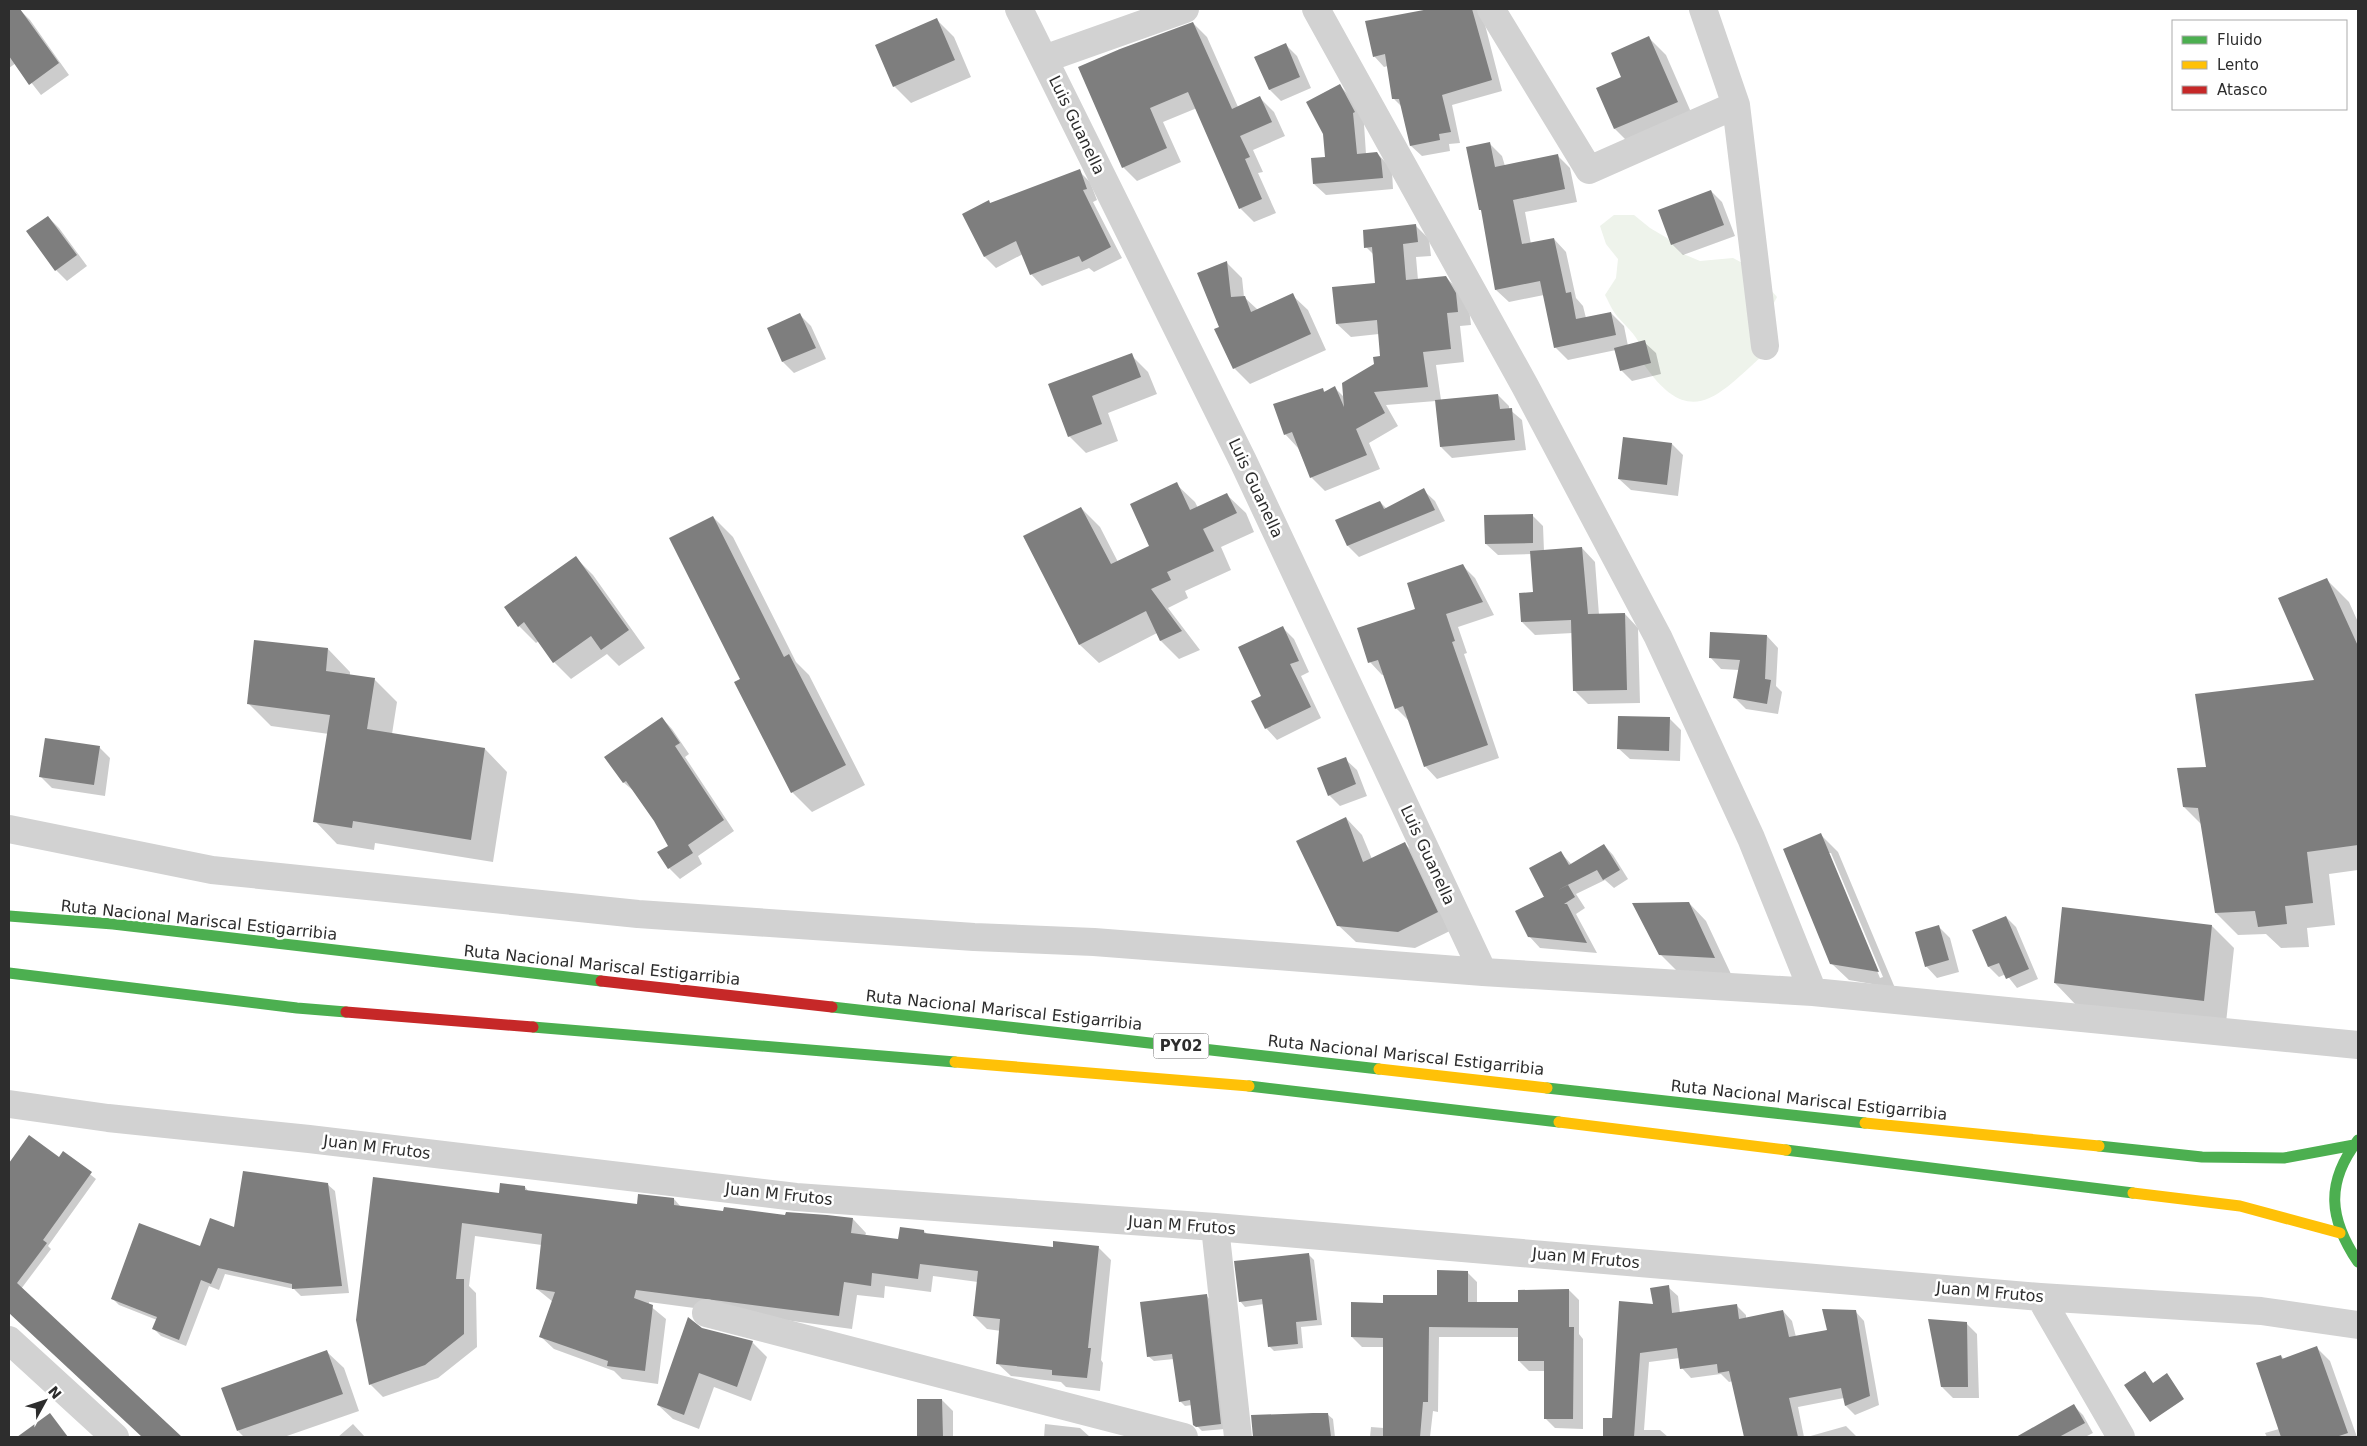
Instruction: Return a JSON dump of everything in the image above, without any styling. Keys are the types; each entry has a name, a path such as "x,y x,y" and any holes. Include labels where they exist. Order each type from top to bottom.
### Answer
{"highway":[{"name":"Ruta Nacional Mariscal Estigarribia","path":"9,916 113,924 393,958 1791,1115 2202,1157 2284,1158 2356,1143"},
{"name":"PY02","path":"9,973 297,1008 1290,1089 2240,1206 2340,1233"},
{"name":"PY02","path":"2356,1143 2344,1161 2337,1178 2335,1215 2340,1233 2358,1262"}],"street":[{"name":"Luis Guanella","path":"1019,9 1243,461 1483,972"},
{"path":"1044,59 1185,9"},
{"path":"1316,9 1525,386 1658,637 1751,838 1813,992"},
{"path":"1491,9 1589,170 1736,105"},
{"path":"1703,9 1736,105 1764,346"},
{"path":"9,829 212,870 628,913 974,937 1094,942 1483,972 1813,992 2358,1044"},
{"name":"Juan M Frutos","path":"9,1104 108,1118 309,1139 796,1197 1215,1227 2040,1297 2261,1311 2358,1325"},
{"path":"1215,1227 1238,1437"},
{"path":"2040,1297 2121,1437"},
{"path":"706,1313 1184,1437"},
{"path":"9,1340 114,1437"}],"shaded area":[{"path":"1614,215 1634,215 1650,228 1667,238 1681,253 1700,261 1733,258 1750,267 1777,297 1768,314 1764,354 1718,393 1704,400 1690,402 1675,397 1660,384 1643,363 1638,341 1614,312 1605,295 1616,278 1618,259 1606,244 1600,226"}],"building":[{"path":"9,9 20,9 59,63 29,85 9,56"},
{"path":"1429,9 1472,9 1492,80 1442,95 1451,132 1439,134 1440,140 1410,146 1399,99 1392,99 1385,54 1373,57 1365,21"},
{"path":"937,18 955,60 893,87 875,45"},
{"path":"1193,22 1232,109 1260,96 1272,122 1240,136 1250,157 1245,159 1262,199 1239,209 1188,92 1150,108 1167,148 1122,168 1078,67"},
{"path":"1649,36 1678,102 1614,129 1596,88 1621,77 1611,53"},
{"path":"1286,43 1300,77 1269,90 1254,57"},
{"path":"1340,84 1355,112 1353,113 1357,154 1377,152 1381,159 1383,178 1313,184 1311,158 1325,157 1323,134 1306,102"},
{"path":"1490,142 1495,167 1558,154 1565,189 1513,200 1522,244 1554,238 1566,293 1571,292 1576,319 1611,312 1616,335 1554,348 1540,281 1495,290 1481,210 1479,210 1466,147"},
{"path":"1080,169 1087,189 1083,190 1111,247 1082,262 1079,256 1030,275 1016,241 984,257 962,214 989,200 990,203"},
{"path":"1711,190 1724,225 1671,245 1658,210"},
{"path":"48,216 77,255 55,271 26,231"},
{"path":"1416,224 1418,242 1403,244 1406,280 1446,276 1456,293 1458,312 1447,313 1451,349 1423,352 1428,387 1374,392 1385,413 1356,429 1367,455 1310,478 1292,432 1284,435 1273,404 1323,388 1324,392 1335,386 1344,407 1342,383 1374,364 1373,357 1380,356 1377,320 1336,324 1332,287 1375,283 1372,247 1364,248 1363,230"},
{"path":"1227,261 1231,297 1245,296 1251,312 1293,293 1311,334 1233,369 1214,329 1219,327 1197,273"},
{"path":"800,313 816,348 782,362 767,328"},
{"path":"1645,340 1651,363 1620,371 1614,348"},
{"path":"1132,353 1141,377 1092,396 1102,424 1068,437 1048,384"},
{"path":"1498,394 1500,409 1512,408 1515,440 1440,447 1435,400"},
{"path":"1623,437 1672,443 1667,485 1618,479"},
{"path":"1177,482 1190,510 1227,493 1237,513 1203,529 1214,551 1167,572 1171,580 1151,589 1182,631 1160,641 1146,611 1079,645 1023,536 1081,507 1111,564 1149,546 1130,504"},
{"path":"1424,488 1435,510 1347,546 1335,520 1380,501 1384,509"},
{"path":"1533,514 1533,543 1485,544 1484,515"},
{"path":"713,516 784,657 789,654 846,765 791,793 734,682 740,679 669,538"},
{"path":"1582,547 1588,614 1625,613 1627,690 1573,691 1571,620 1521,622 1519,593 1533,592 1530,551"},
{"path":"576,556 629,630 601,650 591,636 553,663 524,622 518,627 504,607"},
{"path":"1463,564 1483,602 1446,614 1455,641 1452,642 1488,745 1424,767 1403,706 1395,709 1378,660 1368,663 1357,628 1415,609 1407,583"},
{"path":"2327,578 2358,646 2358,845 2307,852 2313,903 2285,906 2287,924 2258,927 2255,911 2215,913 2198,808 2183,807 2177,768 2206,767 2195,694 2314,680 2278,598"},
{"path":"1283,626 1299,661 1290,664 1311,707 1265,729 1251,701 1261,696 1238,647"},
{"path":"1710,632 1767,635 1765,679 1771,680 1767,704 1733,698 1740,660 1709,658"},
{"path":"254,640 328,648 326,671 375,678 367,729 485,748 471,840 353,821 352,828 313,822 330,715 247,704"},
{"path":"1618,716 1670,717 1669,751 1617,749"},
{"path":"662,717 680,743 675,746 724,820 688,845 693,853 668,869 657,852 668,846 654,821 626,781 623,783 604,757"},
{"path":"45,738 100,746 94,785 39,777"},
{"path":"1346,757 1356,784 1328,796 1317,768"},
{"path":"1346,817 1363,862 1405,842 1438,912 1398,932 1337,926 1296,841"},
{"path":"1821,833 1879,972 1830,964 1783,849"},
{"path":"1604,844 1620,870 1603,880 1597,870 1544,897 1529,868 1561,851 1569,865"},
{"path":"1568,885 1575,897 1564,904 1567,904 1587,943 1528,937 1515,911"},
{"path":"1689,902 1715,958 1659,955 1632,903"},
{"path":"2062,907 2212,925 2204,1001 2054,983"},
{"path":"2006,916 2029,969 2006,979 1999,963 1988,967 1972,930"},
{"path":"1939,925 1949,960 1925,967 1915,932"},
{"path":"29,1135 59,1157 63,1151 92,1172 43,1240 47,1243 17,1283 182,1437 142,1437 9,1313 9,1163"},
{"path":"243,1171 328,1183 342,1286 292,1289 292,1284 218,1268 211,1284 201,1280 179,1340 152,1329 157,1317 111,1299 139,1223 200,1246 210,1218 234,1227"},
{"path":"373,1177 499,1193 500,1183 525,1186 525,1190 637,1204 638,1194 674,1198 674,1205 723,1211 724,1207 785,1215 786,1212 853,1218 851,1233 898,1239 900,1227 924,1230 924,1233 1053,1247 1053,1241 1099,1246 1088,1348 1091,1348 1087,1378 1052,1375 1052,1370 996,1364 1000,1319 973,1316 978,1271 920,1264 918,1279 872,1273 871,1286 844,1282 839,1316 636,1290 634,1298 653,1305 645,1371 607,1366 608,1361 539,1337 555,1292 536,1289 542,1234 462,1223 456,1279 464,1279 464,1334 425,1365 369,1385 356,1320"},
{"path":"1309,1253 1317,1320 1296,1322 1298,1344 1268,1347 1262,1299 1239,1302 1234,1261"},
{"path":"1437,1270 1468,1271 1468,1302 1518,1302 1518,1290 1569,1289 1569,1327 1574,1327 1573,1419 1544,1419 1544,1361 1518,1361 1518,1328 1429,1327 1428,1402 1423,1402 1420,1437 1383,1437 1383,1338 1351,1337 1351,1302 1383,1303 1383,1295 1437,1295"},
{"path":"1669,1285 1672,1313 1737,1304 1739,1319 1783,1310 1789,1337 1827,1330 1822,1309 1856,1310 1870,1396 1845,1406 1841,1388 1789,1398 1798,1437 1744,1437 1729,1371 1718,1373 1717,1364 1680,1369 1677,1348 1640,1353 1634,1437 1603,1437 1603,1418 1612,1418 1619,1301 1653,1304 1650,1288"},
{"path":"1207,1294 1221,1424 1196,1427 1193,1425 1190,1400 1179,1402 1172,1354 1147,1357 1140,1302"},
{"path":"688,1317 702,1328 753,1341 737,1387 699,1373 684,1415 657,1405"},
{"path":"1928,1319 1967,1322 1968,1387 1941,1387"},
{"path":"2317,1346 2348,1433 2336,1437 2281,1437 2256,1363 2281,1355 2282,1359"},
{"path":"327,1350 343,1394 237,1431 221,1388"},
{"path":"2145,1371 2153,1383 2167,1373 2184,1399 2150,1422 2124,1385"},
{"path":"917,1399 942,1399 943,1437 917,1437"},
{"path":"2074,1404 2085,1423 2059,1437 2016,1437"},
{"path":"50,1413 68,1437 17,1437"},
{"path":"1328,1413 1331,1437 1253,1437 1251,1415"}],"traffic: fast":[{"path":"9,916 113,924 601,981"},
{"path":"9,973 297,1008 346,1012"},
{"path":"832,1007 1379,1069"},
{"path":"533,1027 955,1062"},
{"path":"1249,1086 1559,1122"},
{"path":"1547,1088 1865,1123"},
{"path":"2358,1140 2340,1171 2335,1201 2341,1231 2358,1262"},
{"path":"2099,1146 2202,1157 2284,1158 2354,1145"},
{"path":"1786,1150 2133,1193"}],"traffic: slow":[{"path":"955,1062 1249,1086"},
{"path":"1379,1069 1547,1088"},
{"path":"1559,1122 1786,1150"},
{"path":"1865,1123 2099,1146"},
{"path":"2133,1193 2240,1206 2340,1233"}],"traffic: jam":[{"path":"601,981 832,1007"},
{"path":"346,1012 533,1027"}]}
